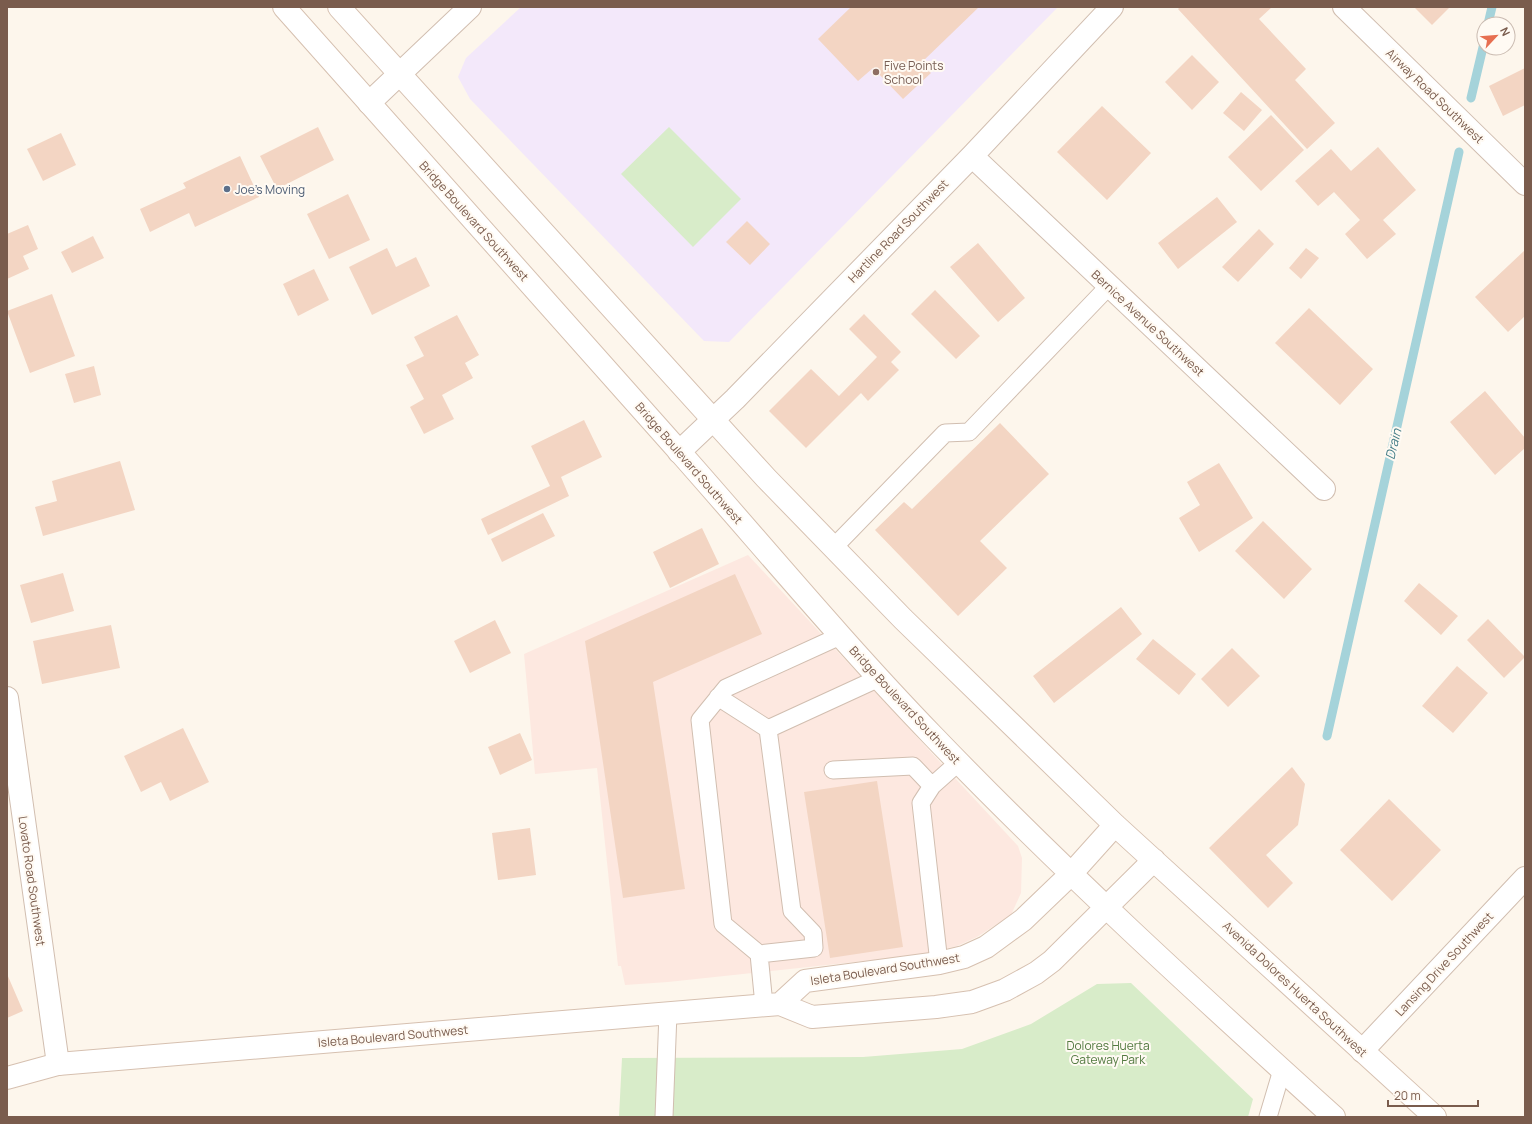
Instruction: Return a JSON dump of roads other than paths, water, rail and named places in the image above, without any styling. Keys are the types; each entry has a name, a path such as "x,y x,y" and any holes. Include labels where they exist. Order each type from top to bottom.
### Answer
{"main road":[{"name":"Bridge Boulevard Southwest","path":"284,7 679,452 840,636 959,762 1106,907"},
{"path":"339,7 399,75 766,478 903,619 1154,860"},
{"path":"369,103 470,7"},
{"name":"Hartline Road Southwest","path":"679,452 713,420 972,156 1112,7"},
{"name":"Airway Road Southwest","path":"1344,7 1524,182"},
{"name":"Bernice Avenue Southwest","path":"972,156 1324,489"},
{"name":"Lovato Road Southwest","path":"7,698 58,1064"},
{"name":"Isleta Boulevard Southwest","path":"772,1005 805,981 938,963 964,957 986,947 1023,920 1071,874 1115,824"},
{"name":"Isleta Boulevard Southwest","path":"7,1078 58,1064 668,1013 772,1005 812,1017 936,1008 972,1002 1005,990 1036,974 1069,946 1154,860"},
{"name":"Avenida Dolores Huerta Southwest","path":"1154,860 1435,1117"},
{"name":"Lansing Drive Southwest","path":"1362,1051 1525,878"},
{"path":"1106,907 1334,1117"}],"lane":[{"path":"834,547 944,433 969,432 1109,286"},
{"path":"772,1005 759,954 723,924 700,720 726,688 840,636"},
{"path":"768,729 880,678"},
{"path":"718,697 768,729 792,911 813,933 814,948 759,954"},
{"path":"938,963 920,803 932,786 959,762"},
{"path":"833,770 913,766 932,786"},
{"path":"664,1117 668,1013"},
{"path":"1268,1117 1282,1070"}],"waterway":[{"name":"Drain","path":"1490,16 1492,7"},
{"name":"Drain","path":"1471,98 1481,56"},
{"name":"Drain","path":"1327,736 1459,152"}],"place":[{"name":"Five Points School","path":"876,72"},
{"name":"Joe's Moving","path":"227,189"}],"park label":[{"name":"Dolores Huerta Gateway Park","path":"1108,1052"}]}
